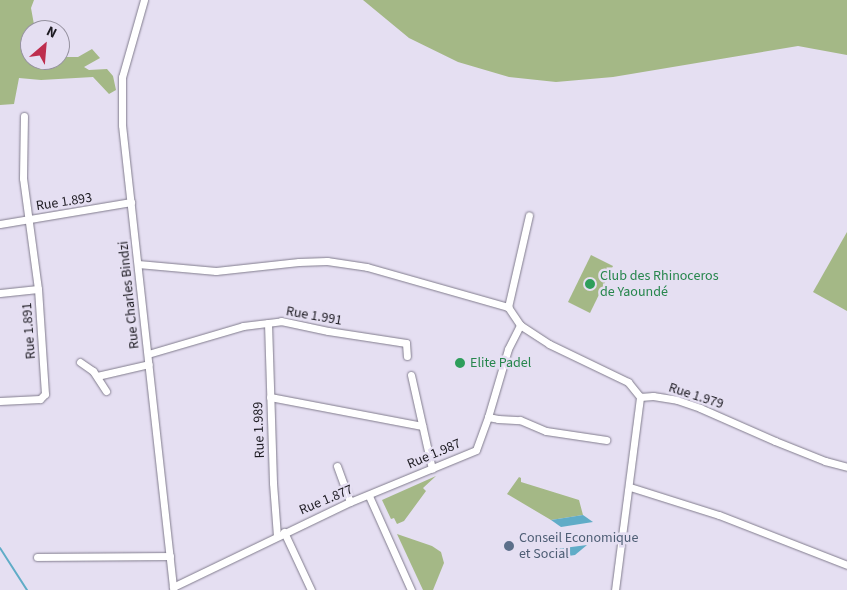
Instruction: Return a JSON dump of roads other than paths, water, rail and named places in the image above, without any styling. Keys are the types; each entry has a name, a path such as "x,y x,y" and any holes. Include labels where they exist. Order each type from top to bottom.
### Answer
{"street":[{"name":"Rue Charles Bindzi","path":"144,0 122,77 123,140 173,589"},
{"name":"Rue 1.891","path":"0,401 40,399 45,394 38,289 23,178 24,116"},
{"name":"Rue 1.893","path":"0,224 131,202"},
{"path":"508,307 530,215"},
{"path":"138,264 216,271 299,262 346,263 367,267 508,307 520,325 549,344 628,382 640,397 630,487 615,590"},
{"path":"0,293 38,289"},
{"name":"Rue 1.991","path":"148,354 243,326 281,321 328,332 406,344 407,356"},
{"name":"Rue 1.989","path":"268,323 270,397 281,534"},
{"name":"Rue 1.987","path":"369,496 476,450 508,349 520,325"},
{"path":"80,362 97,376 106,391"},
{"path":"97,376 149,364"},
{"path":"410,375 432,469"},
{"name":"Rue 1.979","path":"640,397 653,396 677,400 825,461 847,467"},
{"path":"270,397 422,426"},
{"path":"488,417 498,420 520,420 546,432 606,440"},
{"path":"338,466 350,502"},
{"path":"630,487 719,515 847,565"},
{"name":"Rue 1.877","path":"281,534 350,502 369,496 411,590"},
{"path":"173,589 281,534 311,590"},
{"path":"36,557 170,556"}],"water":[{"path":"583,515 593,522 561,527 551,520"},
{"path":"587,545 575,555 542,560 556,549"}],"waterway":[{"path":"0,548 27,590"}],"place":[{"name":"Club des Rhinoceros de Yaoundé","path":"590,284"},
{"name":"Elite Padel","path":"460,363"},
{"name":"Conseil Economique et Social","path":"509,546"}]}
